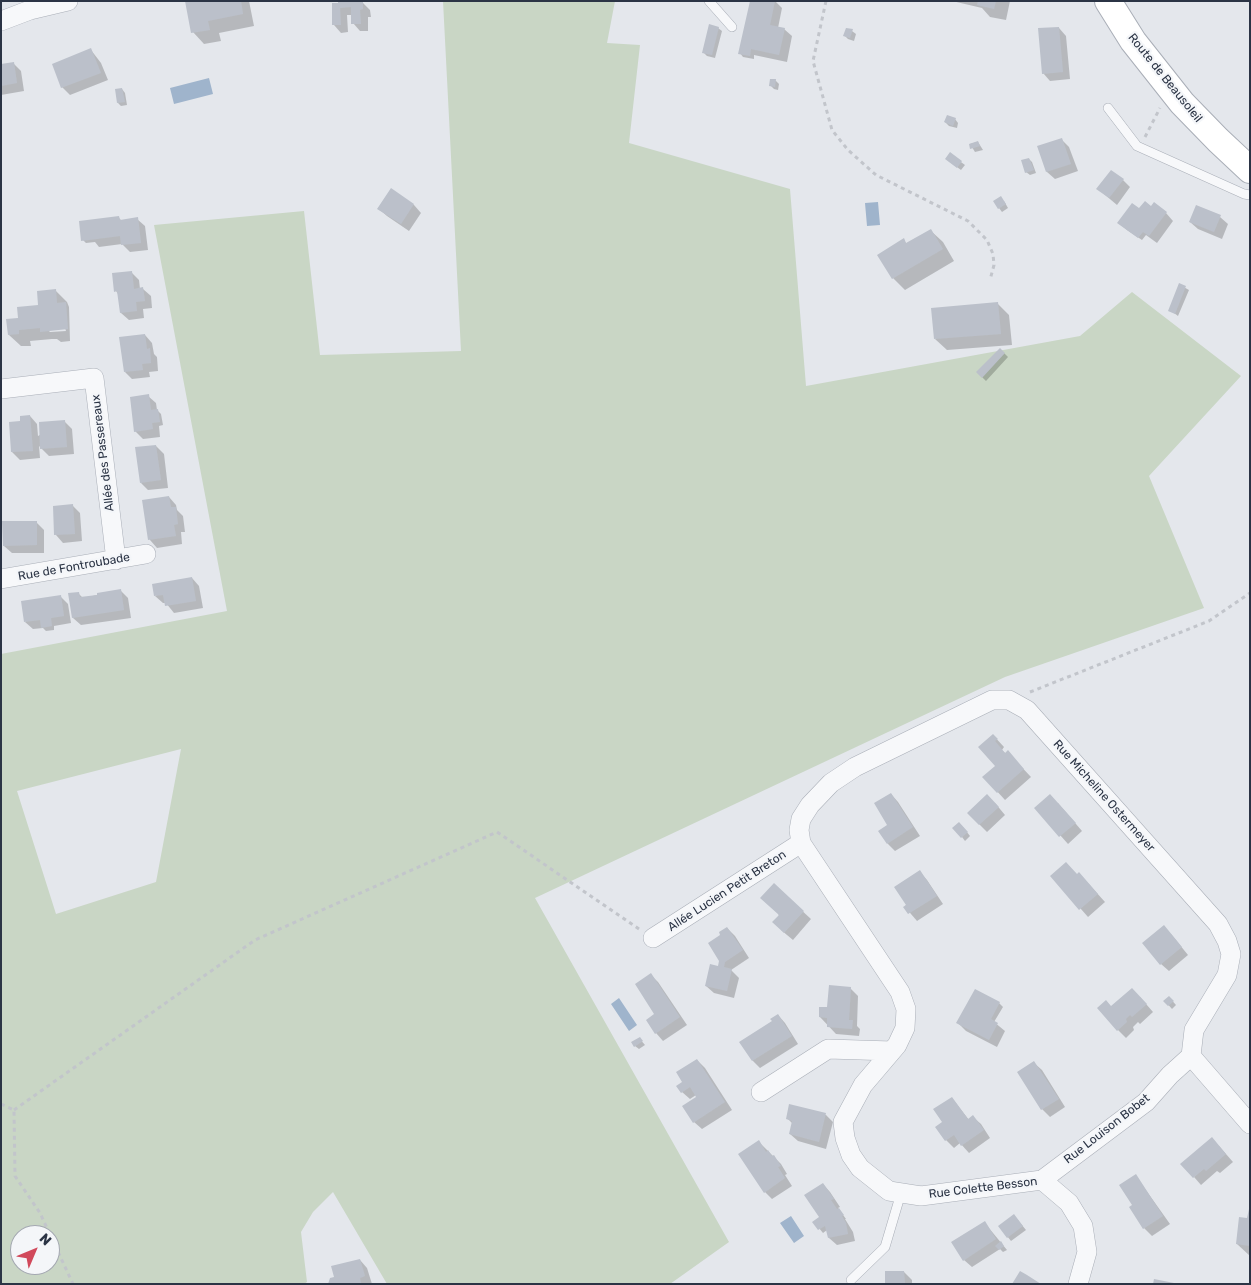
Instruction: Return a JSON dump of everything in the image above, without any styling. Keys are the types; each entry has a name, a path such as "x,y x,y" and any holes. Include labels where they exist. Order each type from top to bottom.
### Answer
{"main road":[{"name":"Route de Beausoleil","path":"1108,1 1133,40 1182,103 1250,170"}],"street":[{"path":"1,21 30,10 68,1"},
{"name":"Allée des Passereaux","path":"1,389 94,378 116,560"},
{"name":"Rue de Fontroubade","path":"1,579 146,554"},
{"path":"801,843 799,830 801,819 810,805 831,783 855,766 992,700 1009,700"},
{"name":"Rue Micheline Ostermeyer","path":"1009,700 1027,710 1218,924 1228,941 1231,954 1227,975 1194,1030 1191,1056"},
{"name":"Allée Lucien Petit Breton","path":"653,938 801,843"},
{"name":"Rue Colette Besson","path":"801,843 900,992 906,1009 905,1028 897,1045 863,1085 843,1122 845,1138 851,1155 860,1168 889,1191 922,1196 1042,1180 1069,1204 1083,1226 1087,1252 1078,1284"},
{"path":"761,1092 828,1049 892,1051"},
{"path":"1191,1056 1250,1124"},
{"name":"Rue Louison Bobet","path":"1042,1180 1146,1102 1191,1056"}],"lane":[{"path":"709,1 732,27"},
{"path":"1108,108 1137,146 1250,195"},
{"path":"851,1280 884,1247 902,1193"}],"path":[{"path":"826,1 813,61 832,130 848,150 876,175 968,221 986,240 994,254 994,264 990,280"},
{"path":"1009,700 1209,621 1250,593"},
{"path":"14,1110 256,940 497,832 653,938"},
{"path":"1,1104 14,1110"},
{"path":"14,1110 15,1176 40,1213 73,1284"}],"green space":[{"path":"443,1 615,1 607,43 640,45 629,143 790,189 806,386 1080,336 1132,292 1241,376 1149,476 1204,608 1005,677 535,898 729,1242 670,1284 387,1284 333,1192 313,1212 301,1232 307,1282 304,1284 1,1284 1,654 227,611 154,225 304,211 320,355 461,351","holes":["181,749 156,882 56,914 17,791"]}],"water":[{"path":"209,78 213,94 174,104 170,88"},
{"path":"878,202 880,225 867,226 865,203"},
{"path":"619,998 637,1025 629,1031 611,1004"},
{"path":"791,1216 804,1236 794,1243 780,1223"}],"building":[{"path":"185,1 241,1 243,14 208,21 210,30 191,33"},
{"path":"338,1 363,1 363,9 360,10 361,24 351,24 351,7 340,8 341,25 332,25 332,3 338,3"},
{"path":"750,1 775,1 770,25 785,28 779,55 751,49 750,56 738,54"},
{"path":"978,1 996,1 994,9 977,5"},
{"path":"709,24 719,27 712,55 702,53"},
{"path":"1059,27 1063,72 1042,74 1038,28"},
{"path":"846,28 853,29 850,38 843,36"},
{"path":"91,48 101,73 61,88 52,64"},
{"path":"14,62 17,83 1,86 1,64"},
{"path":"770,79 776,79 775,87 769,86"},
{"path":"122,88 125,102 117,103 115,89"},
{"path":"947,115 956,118 953,126 944,122"},
{"path":"1062,138 1071,164 1046,172 1037,146"},
{"path":"978,141 980,146 970,149 969,144"},
{"path":"950,152 962,161 957,168 945,159"},
{"path":"1029,158 1034,170 1025,173 1021,160"},
{"path":"1111,170 1124,179 1109,198 1096,189"},
{"path":"391,188 414,204 401,224 377,209"},
{"path":"1001,196 1006,204 998,209 993,201"},
{"path":"1145,201 1151,206 1154,202 1167,212 1149,236 1143,232 1138,238 1117,223 1132,203 1139,208"},
{"path":"1196,205 1221,215 1214,232 1189,222"},
{"path":"119,216 120,220 138,217 141,243 121,245 120,236 81,241 79,221"},
{"path":"931,229 943,249 892,279 877,255 904,238 906,243"},
{"path":"132,271 134,289 143,287 145,301 136,302 137,311 120,313 117,291 114,292 112,273"},
{"path":"1179,283 1186,286 1175,314 1168,311"},
{"path":"56,289 57,303 66,302 68,329 40,332 40,328 19,330 19,334 8,335 6,319 18,318 17,307 38,305 37,291"},
{"path":"998,302 1001,334 934,339 931,308"},
{"path":"145,334 147,349 150,348 151,363 142,364 143,370 124,372 119,337"},
{"path":"1000,348 1005,353 982,378 976,372"},
{"path":"149,394 151,410 158,409 160,422 152,423 153,429 134,432 130,397"},
{"path":"30,415 33,451 11,452 9,422 20,421 20,416"},
{"path":"65,420 67,447 40,449 39,422"},
{"path":"156,445 161,480 140,483 135,447"},
{"path":"169,496 171,507 176,507 178,524 174,525 176,536 148,540 142,500"},
{"path":"73,504 75,534 54,535 53,506"},
{"path":"2,521 37,521 37,545 3,546"},
{"path":"192,577 196,601 165,606 163,595 154,596 152,584"},
{"path":"121,589 124,610 72,618 68,593 79,592 80,597"},
{"path":"61,595 64,616 51,618 52,626 41,628 40,620 24,622 21,601"},
{"path":"993,734 998,739 995,741 1005,753 1008,750 1024,769 997,793 982,777 995,766 978,747"},
{"path":"891,793 913,827 887,844 878,831 887,825 874,803"},
{"path":"987,794 999,807 979,825 967,813"},
{"path":"1050,794 1076,823 1059,837 1034,808"},
{"path":"959,822 968,832 961,838 952,828"},
{"path":"1066,862 1077,874 1079,872 1098,894 1079,910 1050,876"},
{"path":"920,870 937,896 908,914 903,907 906,905 894,887"},
{"path":"774,883 804,911 784,933 772,922 779,915 760,898"},
{"path":"1164,925 1182,947 1160,965 1142,943"},
{"path":"727,927 743,950 725,962 724,967 732,969 727,991 705,986 710,964 718,966 719,961 708,943 720,935 719,932"},
{"path":"651,973 680,1017 655,1034 646,1020 654,1014 635,984"},
{"path":"829,985 851,987 849,1020 853,1020 852,1029 827,1027 827,1018 819,1017 819,1007 827,1007"},
{"path":"1132,988 1147,1004 1132,1017 1130,1015 1126,1019 1127,1022 1117,1031 1097,1008 1106,1000 1111,1006"},
{"path":"975,989 1000,1002 991,1019 998,1023 989,1040 956,1023"},
{"path":"1169,996 1174,1001 1168,1006 1163,1001"},
{"path":"778,1014 792,1036 752,1061 739,1042 772,1021 770,1019"},
{"path":"640,1037 643,1041 634,1047 631,1042"},
{"path":"697,1059 725,1102 693,1123 682,1106 696,1097 690,1087 681,1093 676,1086 682,1082 676,1072"},
{"path":"1034,1061 1059,1099 1041,1110 1017,1072"},
{"path":"952,1097 968,1119 973,1115 984,1130 961,1146 954,1135 945,1141 935,1127 942,1122 933,1109"},
{"path":"789,1104 826,1113 819,1142 789,1134 792,1121 786,1119"},
{"path":"1212,1137 1226,1154 1206,1171 1204,1169 1193,1178 1180,1164"},
{"path":"759,1140 766,1152 768,1150 772,1156 774,1155 781,1166 778,1167 785,1178 764,1193 738,1154"},
{"path":"1136,1174 1163,1216 1143,1229 1129,1207 1132,1205 1119,1185"},
{"path":"823,1183 834,1199 831,1200 844,1215 842,1216 846,1223 848,1234 828,1238 825,1226 818,1230 812,1222 819,1217 804,1195"},
{"path":"1249,1209 1250,1246 1236,1244 1239,1217 1247,1218"},
{"path":"1014,1214 1023,1226 1007,1238 998,1226"},
{"path":"985,1221 996,1239 963,1261 951,1242"},
{"path":"1001,1241 1004,1246 999,1250 995,1246"},
{"path":"360,1259 365,1276 360,1278 361,1284 328,1284 330,1278 334,1277 331,1266"},
{"path":"885,1271 904,1271 905,1284 885,1284"},
{"path":"1020,1271 1027,1275 1041,1284 1012,1284"},
{"path":"1154,1279 1174,1283 1174,1284 1153,1284"}]}
